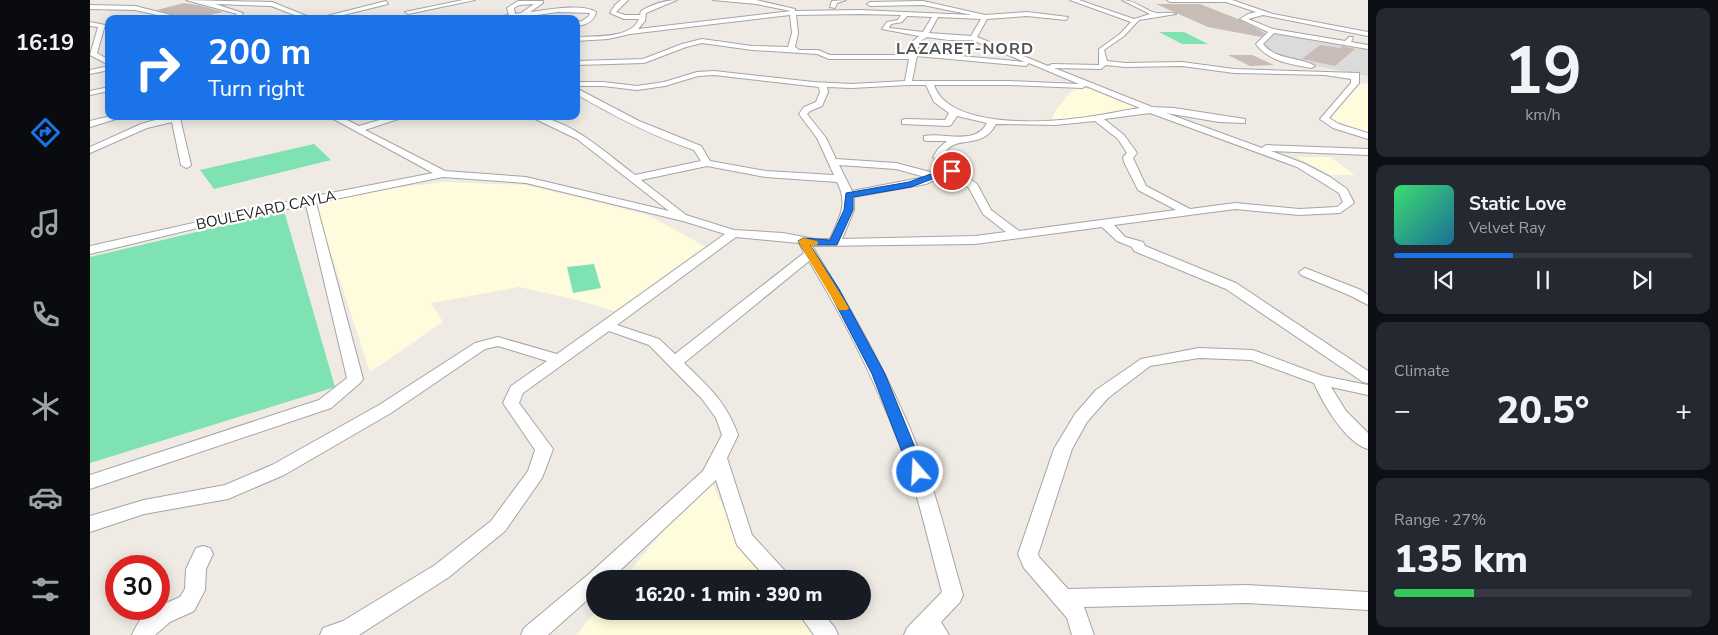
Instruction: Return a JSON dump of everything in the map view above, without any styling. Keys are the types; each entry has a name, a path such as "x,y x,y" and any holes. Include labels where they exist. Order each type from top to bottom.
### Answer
{"street":[{"path":"90,9 114,0"},
{"path":"189,0 272,4 281,2"},
{"path":"368,0 396,4"},
{"path":"421,0 414,7 405,11 472,0"},
{"path":"514,15 510,8 514,4 549,0"},
{"path":"625,0 617,6 613,13 624,17 643,17"},
{"path":"630,32 640,25 643,12 674,0"},
{"path":"718,0 756,2 797,13"},
{"path":"783,0 787,4 784,8"},
{"path":"833,7 834,2 843,0"},
{"path":"1073,0 1135,21"},
{"path":"1125,0 1156,15"},
{"path":"1170,0 1227,0 1263,13 1330,28"},
{"path":"203,1 216,7 240,13 240,15"},
{"path":"523,15 540,2"},
{"path":"335,15 386,3"},
{"path":"859,4 923,3 984,17"},
{"path":"272,4 301,15"},
{"path":"815,13 851,4"},
{"path":"98,7 135,8 166,15"},
{"path":"198,11 216,7"},
{"path":"521,15 558,10 588,10 593,12 592,17 580,24"},
{"path":"177,15 189,13"},
{"path":"791,49 797,13"},
{"path":"580,40 677,26 797,13 984,17 1027,14 1066,18"},
{"path":"1263,13 1250,15 1243,19 1273,31 1368,46"},
{"path":"675,362 807,247 815,243 975,240 1235,206 1300,212 1340,210 1350,203 1344,191 1300,165 1151,110 973,38 948,38 885,29 889,23 900,21 905,14"},
{"path":"1104,63 1100,55 1101,50 1111,41 1122,35 1142,16 1173,14"},
{"path":"908,83 916,42 925,35 936,15"},
{"path":"973,38 984,17"},
{"path":"90,24 102,25 93,39 91,54"},
{"path":"677,26 684,32"},
{"path":"1355,76 1295,63 1266,53 1259,44 1273,31 1300,26 1330,28 1368,34"},
{"path":"1346,43 1358,32"},
{"path":"691,37 698,42"},
{"path":"580,63 644,61 698,42 752,48 791,49 798,52 818,52 829,57 914,56 1042,66 1101,67 1104,63"},
{"path":"91,54 105,52"},
{"path":"91,54 105,61"},
{"path":"1104,63 1125,65 1182,64 1234,71 1325,73 1366,77"},
{"path":"90,72 105,69"},
{"path":"580,84 603,84 637,88 665,84 697,74 714,73 823,85 1009,83 1097,87"},
{"path":"1355,76 1354,83 1324,118 1336,126 1368,136"},
{"path":"929,83 931,93 942,106 969,118 1068,122 1151,110 1176,110 1232,121 1242,121"},
{"path":"823,85 824,92 819,104 808,109 803,114 816,130 849,195 848,210 834,243"},
{"path":"90,93 105,90"},
{"path":"580,92 629,120 675,141 698,148 707,162"},
{"path":"905,122 948,123 951,116 956,113"},
{"path":"1097,118 1120,138 1132,153 1128,158 1129,162 1142,188 1188,212"},
{"path":"90,124 106,120"},
{"path":"90,150 144,126 165,120"},
{"path":"176,120 186,165"},
{"path":"340,120 443,174 526,180 686,219 733,233 807,247 833,289 878,374 912,454 923,489 953,595 927,631"},
{"path":"359,129 389,120"},
{"path":"542,120 580,137 686,219"},
{"path":"927,138 959,139 982,137 988,133 993,120"},
{"path":"959,139 939,152 938,157 950,169 973,186 987,212 1017,235"},
{"path":"1248,146 1368,152"},
{"path":"634,178 707,162 766,174 841,179"},
{"path":"833,162 896,166 934,176"},
{"path":"849,195 911,185 950,169"},
{"name":"BOULEVARD CAYLA","path":"90,250 310,200 443,174"},
{"path":"616,202 650,190"},
{"path":"90,482 325,404 355,379 310,200"},
{"path":"641,208 663,200"},
{"path":"1105,223 1121,239 1139,245 1138,248 1231,286 1368,378"},
{"path":"331,635 348,630 442,572 498,526 536,473 544,450 511,403 517,390 725,241 733,233"},
{"path":"1305,272 1356,293 1368,302"},
{"path":"607,326 654,342 708,395 724,417 730,435 709,476 607,570"},
{"path":"90,524 144,507 228,492 270,474 385,409 480,346 498,341 559,360"},
{"path":"1083,635 1076,613 1031,562 1028,554 1062,449 1081,418 1102,394 1146,362 1199,353 1253,355 1320,380 1368,390"},
{"path":"1320,380 1328,400 1355,432 1368,443"},
{"path":"718,458 744,539 772,570"},
{"path":"143,635 151,623 162,615 187,604 195,590 196,570 203,554"},
{"path":"532,635 586,589"},
{"path":"1063,598 1247,594 1368,601"},
{"path":"815,620 827,635"}],"shaded area":[{"path":"1276,33 1368,49 1368,76 1296,62 1270,53 1265,43"},
{"path":"1361,83 1368,84 1368,134 1328,119"},
{"path":"1075,87 1092,89 1140,108 1062,121 1052,120 1055,111"},
{"path":"1297,157 1330,157 1355,175 1330,175"},
{"path":"444,182 525,185 648,215 710,249 618,312 573,299 519,287 431,303 443,322 370,372 331,253 312,204 363,192"},
{"path":"709,476 746,555 760,570 631,570"},
{"path":"588,620 810,620 824,635 576,635"}],"green space":[{"path":"1159,32 1184,32 1208,44 1182,44"},
{"path":"314,144 331,160 214,189 200,170"},
{"path":"277,213 285,214 335,387 90,463 90,257"},
{"path":"594,264 601,288 573,293 567,267"}],"building":[{"path":"184,3 223,12 210,15 175,15 157,10"},
{"path":"1156,4 1200,4 1238,19 1265,33 1261,37 1208,27"},
{"path":"1320,45 1340,48 1342,46 1355,49 1335,66 1302,59"},
{"path":"1228,55 1252,55 1274,65 1250,66"}],"slow traffic":[{"path":"814,243 803,241 843,308"}],"district":[{"name":"LAZARET-NORD","path":"965,48"}],"route":[{"path":"918,472 878,374 833,289 803,241 834,243 848,210 849,195 911,185 950,169 952,171"}]}
